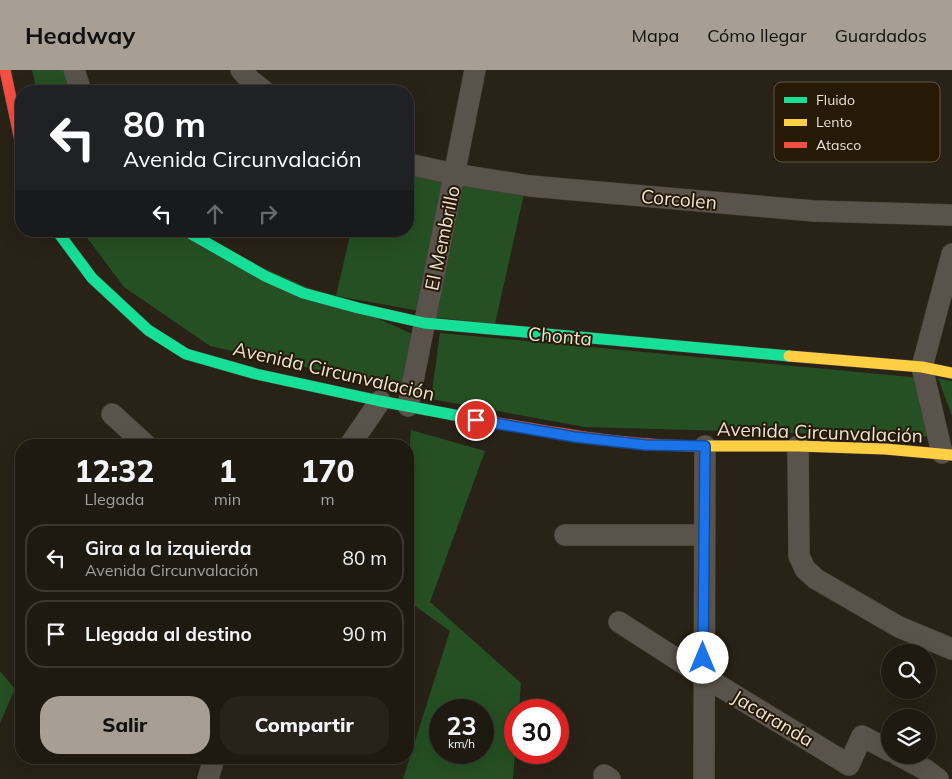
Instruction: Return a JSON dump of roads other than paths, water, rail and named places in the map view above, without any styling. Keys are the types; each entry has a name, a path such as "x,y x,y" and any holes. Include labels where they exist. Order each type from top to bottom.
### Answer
{"street":[{"path":"5,70 15,117"},
{"path":"74,70 79,85"},
{"path":"241,70 256,85"},
{"name":"El Membrillo","path":"408,406 475,70"},
{"name":"Corcolen","path":"414,165 530,186 814,211 952,215"},
{"name":"Avenida Circunvalación","path":"61,237 92,278 148,330 186,354 256,374 380,401 575,437 646,445 798,446 886,449 947,454"},
{"name":"Chonta","path":"197,237 265,276 303,293 424,323 520,333 922,367 952,373"},
{"path":"947,454 922,367 952,254"},
{"path":"354,439 380,401"},
{"path":"112,414 139,439"},
{"path":"704,779 705,446"},
{"path":"798,446 799,556 805,569 816,579 900,627 952,649"},
{"path":"565,535 704,535"},
{"name":"Jacaranda","path":"619,622 703,676 849,765 862,736 881,746"},
{"path":"208,779 212,764"},
{"path":"915,764 938,779"}]}
